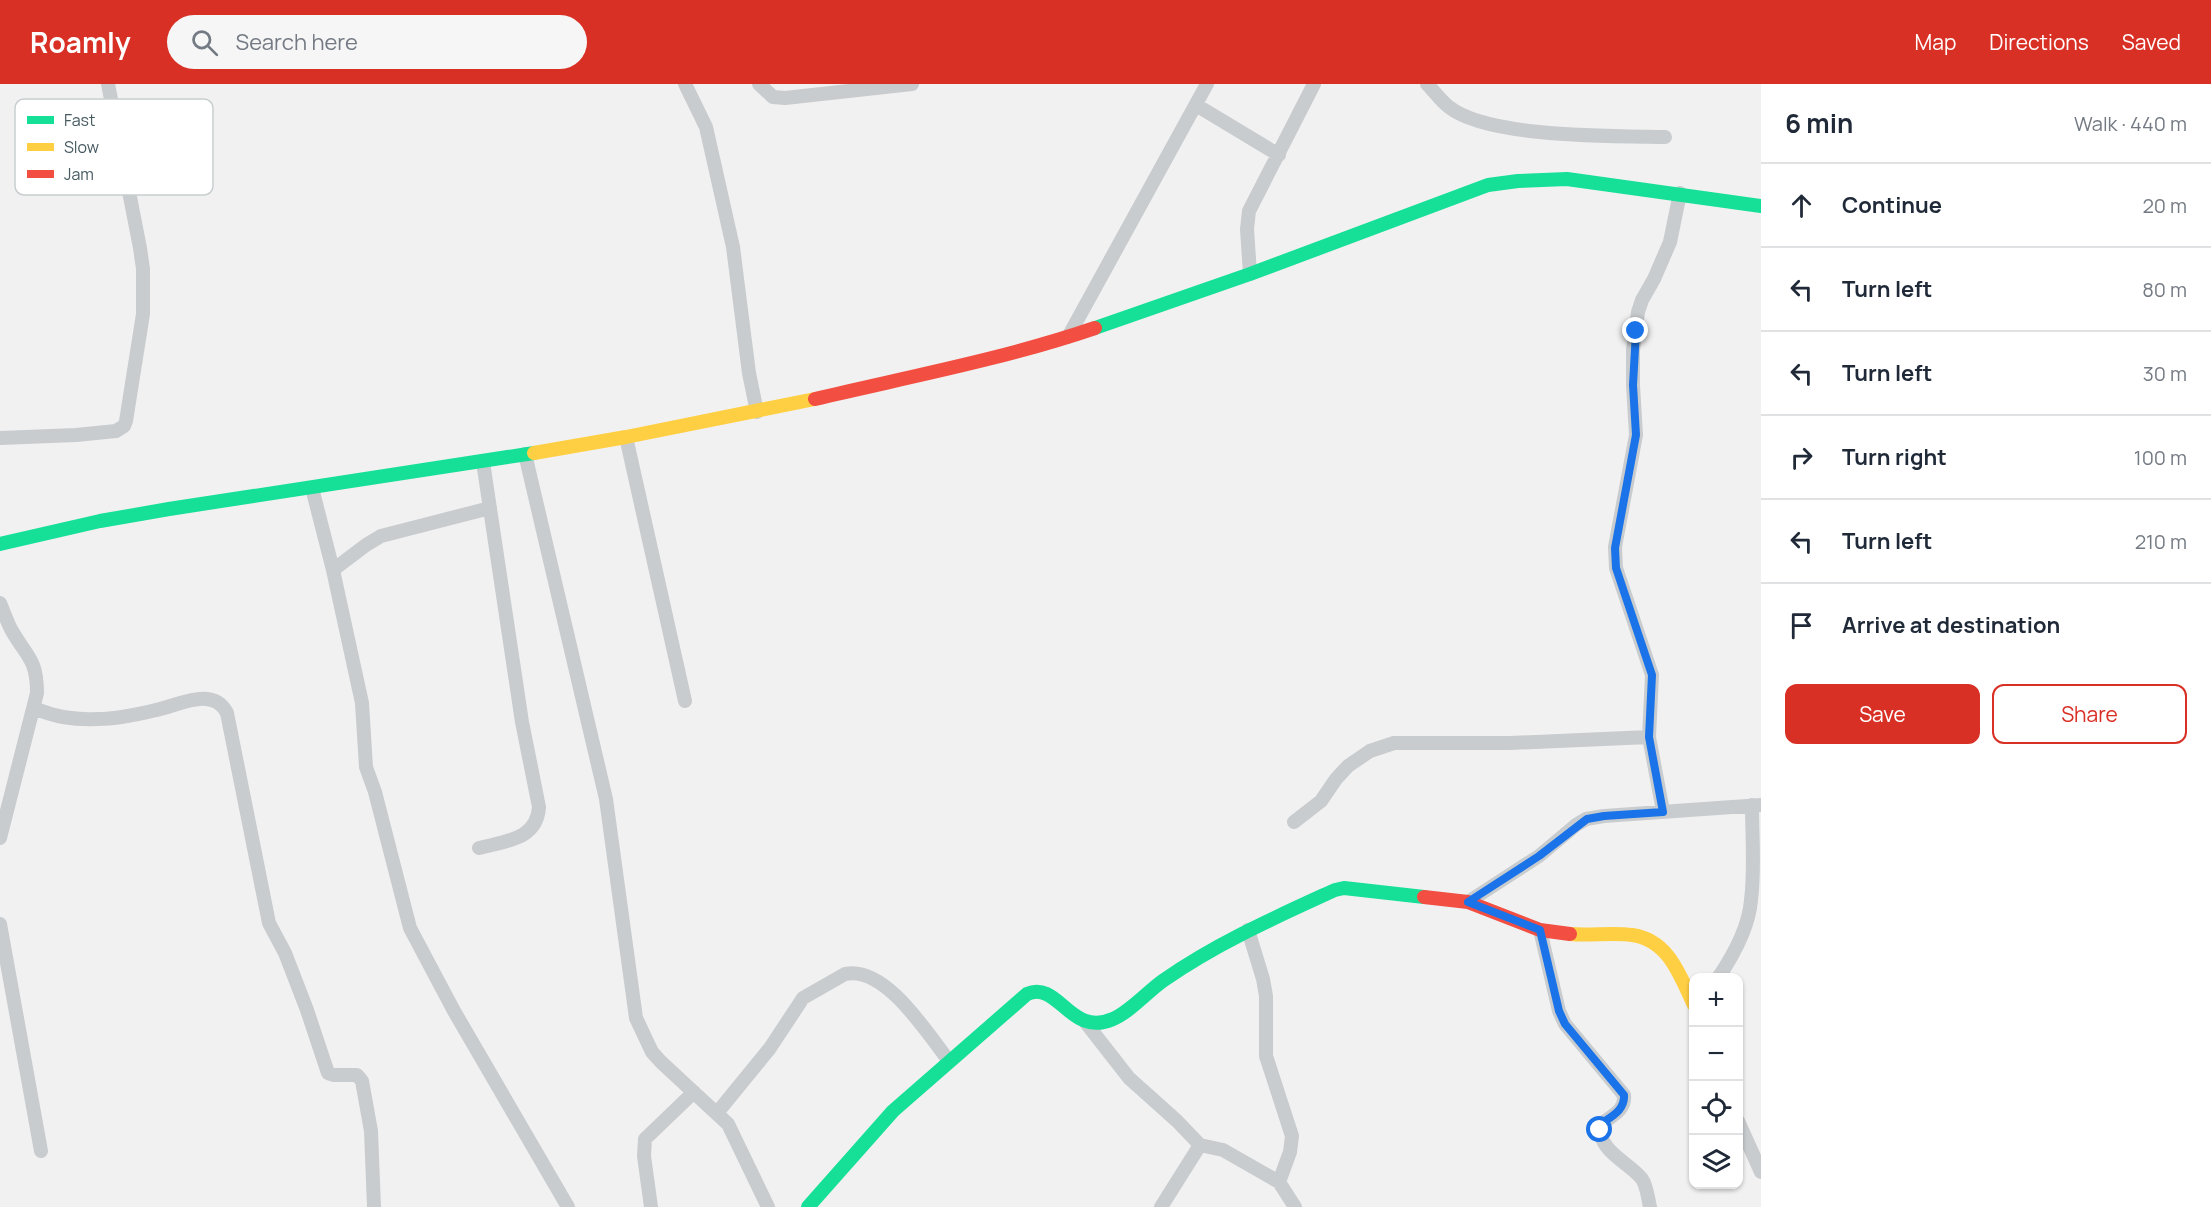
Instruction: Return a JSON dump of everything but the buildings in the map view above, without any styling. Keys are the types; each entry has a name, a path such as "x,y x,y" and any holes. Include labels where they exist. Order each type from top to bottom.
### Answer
{"street":[{"path":"108,84 111,99"},
{"path":"685,84 706,127 733,247 749,373 757,412"},
{"path":"759,84 773,97 785,98 912,84"},
{"path":"1068,337 1208,84"},
{"path":"1250,274 1247,229 1249,211 1314,84"},
{"path":"1427,84 1449,108 1468,118 1501,126 1571,135 1665,137"},
{"path":"1196,105 1279,154"},
{"path":"0,544 100,521 483,462 757,412 1068,337 1250,274 1488,185 1567,179 1761,206"},
{"path":"1663,812 1649,737 1652,675 1616,568 1615,548 1636,435 1633,350 1638,312 1670,242 1680,194"},
{"path":"0,438 76,435 116,430 124,426 143,314 143,269 129,195"},
{"path":"626,437 685,701"},
{"path":"525,454 606,799 636,1018 652,1052 728,1124 768,1207"},
{"path":"479,848 525,834 538,820 539,807 522,722 483,462"},
{"path":"312,488 333,570 362,703 366,767 375,792 410,928 454,1011 568,1207"},
{"path":"333,570 381,536 490,508"},
{"path":"0,603 12,631 29,655 37,679 34,708 1,829"},
{"path":"34,708 67,719 127,717 164,709 194,699 214,701 224,708 269,922 285,953 328,1073 357,1075 362,1081 371,1131 374,1207"},
{"path":"1294,822 1321,801 1335,779 1348,766 1370,752 1394,743 1510,743 1649,737"},
{"path":"1468,902 1539,856 1587,819 1757,805 1751,901 1744,927 1721,973"},
{"path":"1086,1023 1096,1024 1114,1019 1164,980 1248,930 1327,893 1344,888 1468,902 1540,930 1583,935 1632,935 1649,940 1662,949 1674,962 1689,994"},
{"path":"0,924 41,1151"},
{"path":"1248,930 1266,996 1266,1056 1292,1136 1290,1152 1279,1182"},
{"path":"1540,930 1559,1011 1565,1024 1624,1095 1625,1102 1622,1108 1601,1124 1600,1136 1615,1157 1642,1178 1650,1207"},
{"path":"717,1113 770,1048 803,998 852,972 867,975 902,1000 949,1061"},
{"path":"808,1207 893,1111 1011,1006 1030,992 1039,990 1086,1023 1129,1078 1200,1145 1223,1150 1279,1182 1295,1207"},
{"path":"651,1207 644,1156 645,1139 694,1092"},
{"path":"1743,1132 1761,1172"},
{"path":"1161,1207 1200,1145"}],"traffic: fast":[{"path":"1095,328 1250,274 1488,185 1567,179 1761,206"},
{"path":"0,544 100,521 169,509 534,453"},
{"path":"808,1207 893,1111 1027,994 1038,992 1048,995 1075,1016 1098,1023 1119,1016 1164,980 1205,954 1247,931 1335,890 1344,888 1424,897"}],"traffic: slow":[{"path":"534,453 815,399"},
{"path":"1570,934 1617,934 1645,938 1655,944 1672,961 1689,994"}],"traffic: jam":[{"path":"815,399 991,358 1095,328"},
{"path":"1424,897 1468,902 1540,930 1570,934"}],"route":[{"path":"1600,1130 1601,1124 1622,1108 1625,1102 1624,1095 1565,1024 1559,1011 1540,930 1468,902 1539,856 1576,825 1587,819 1663,812 1649,737 1652,675 1616,568 1615,557 1636,435 1633,410 1633,350 1636,331"}]}
